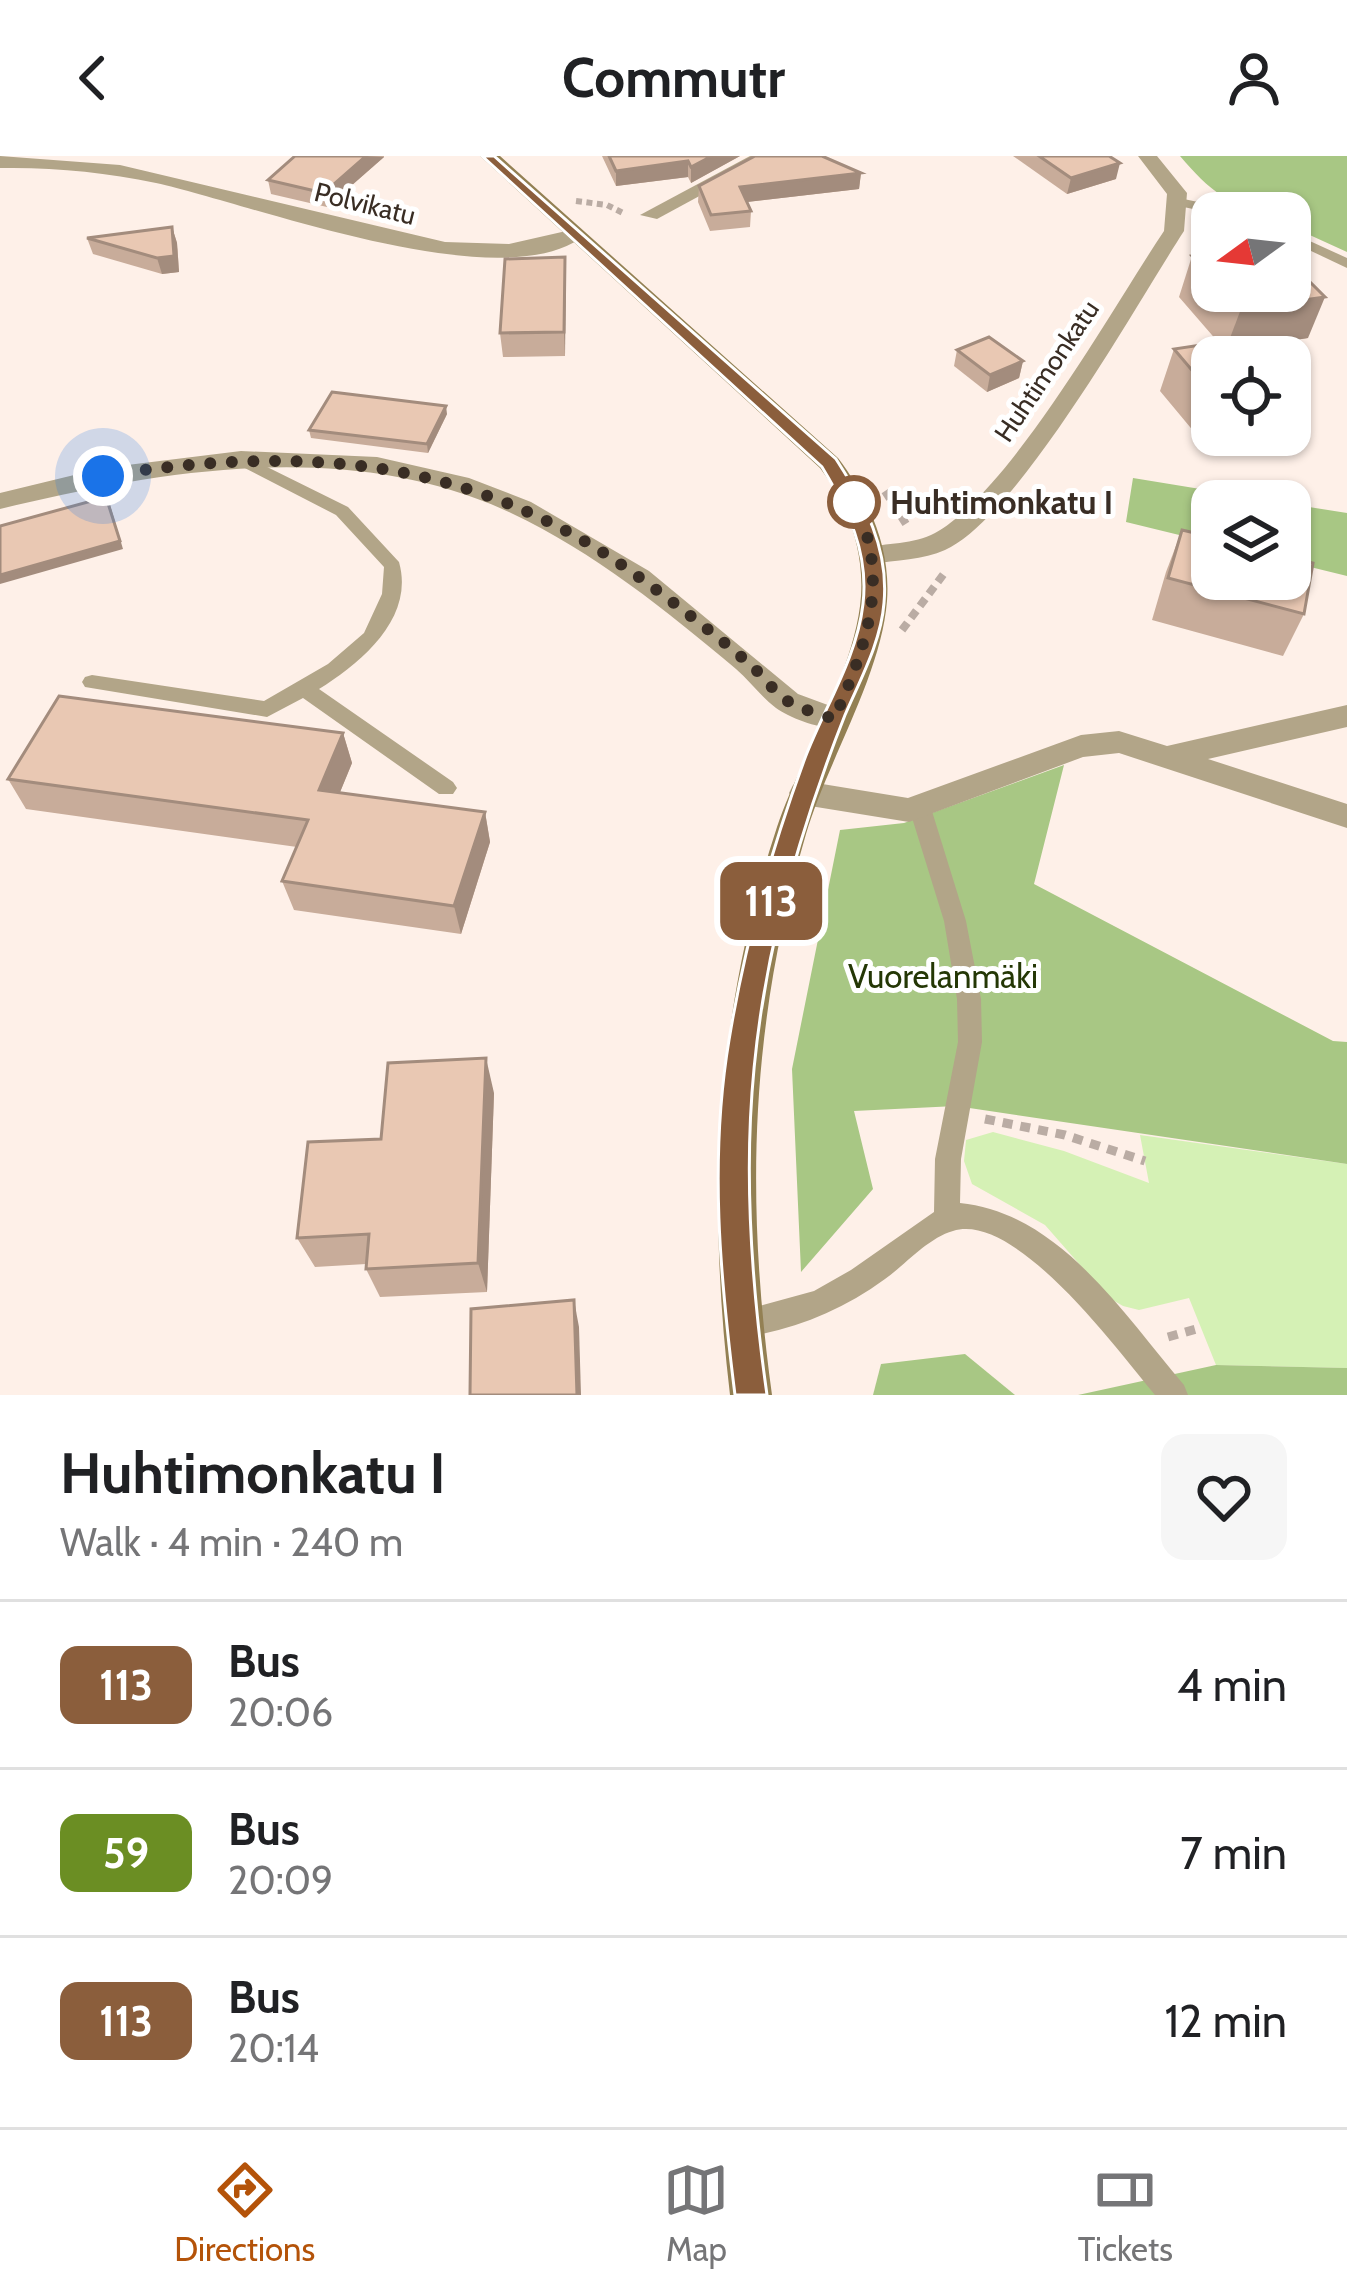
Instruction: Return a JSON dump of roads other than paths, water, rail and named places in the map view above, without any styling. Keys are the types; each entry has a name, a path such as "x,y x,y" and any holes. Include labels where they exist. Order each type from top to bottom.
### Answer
{"street":[{"path":"489,156 830,464 858,511 872,555 871,621 804,794 759,942 741,1046 732,1150 740,1324 751,1395"},
{"path":"650,214 764,156"},
{"path":"1147,156 1173,185 1179,202"},
{"name":"Polvikatu","path":"0,162 92,164 438,250 527,250 575,235"},
{"name":"Huhtimonkatu","path":"872,555 921,550 948,538 990,499 1030,451 1171,239 1179,202"},
{"path":"0,501 103,476 241,459 377,465 460,484 523,508 640,577 751,666 788,702 834,719"},
{"path":"1168,757 1347,716"},
{"path":"804,794 897,811 920,808 1081,746 1119,742 1347,816"}],"lane":[{"path":"1179,202 1191,205"},
{"path":"1311,246 1347,264"},
{"path":"92,682 267,710 376,636 394,599 393,566 342,511 241,459"},
{"path":"303,688 446,788"},
{"path":"920,808 955,921 969,999 970,1042 954,1122 947,1219"},
{"path":"740,1324 782,1320 832,1301 947,1219 979,1216 1029,1237 1174,1395"}],"place":[{"name":"Huhtimonkatu I","path":"854,502"}],"park label":[{"name":"Vuorelanmäki","path":"943,976"}]}
